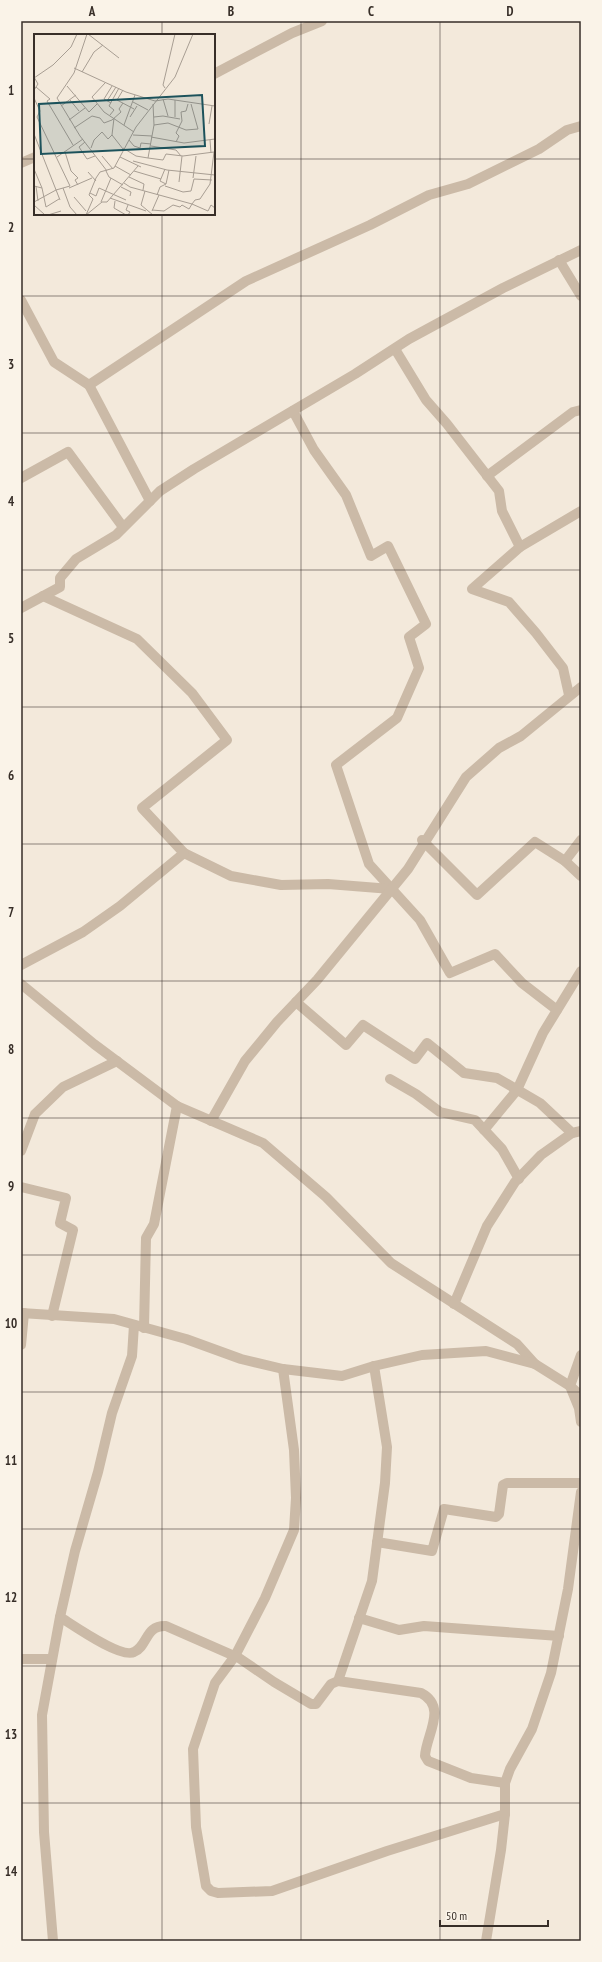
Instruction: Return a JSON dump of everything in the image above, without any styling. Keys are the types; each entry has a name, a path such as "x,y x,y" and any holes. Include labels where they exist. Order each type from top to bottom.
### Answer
{"street":[{"path":"215,73 292,33 322,21"},
{"path":"89,385 246,281 370,225 429,195 468,184 539,149 567,130 581,126"},
{"path":"21,163 34,157"},
{"path":"21,608 60,587 60,578 76,559 116,535 160,491 194,469 293,411 395,348 503,288 581,250"},
{"path":"558,260 581,296"},
{"path":"21,300 54,362 89,385 150,500"},
{"path":"395,348 426,400 500,491 502,511 520,547"},
{"path":"487,476 573,412 581,410"},
{"path":"293,411 314,450 346,495 371,556 388,546 426,624 409,637 419,668 397,718 336,765 369,864 420,920 450,972 495,954 522,982 557,1010"},
{"path":"21,478 68,452 123,527"},
{"path":"569,695 563,668 536,633 509,602 472,589 520,547 581,511"},
{"path":"42,596 137,638 192,693 227,740 142,808 184,853 231,876 281,885 328,884 391,889"},
{"path":"211,1121 245,1061 317,980 408,869 423,841 466,776 499,748 521,736 569,695 581,687"},
{"path":"565,861 581,840"},
{"path":"423,841 477,895 535,842 565,861 581,876"},
{"path":"21,965 83,932 120,906 184,853"},
{"path":"484,1130 518,1090 543,1033 581,971"},
{"path":"21,984 117,1061 177,1106 263,1143 326,1197 391,1263 517,1344 535,1364 570,1386 581,1396"},
{"path":"296,1002 346,1045 363,1025 415,1059 427,1043 464,1073 497,1078 540,1103 576,1132 540,1155 519,1179 486,1226 454,1304"},
{"path":"21,1151 35,1114 63,1087 117,1061"},
{"path":"390,1079 416,1094 440,1112 475,1120 502,1149 519,1179"},
{"path":"144,1328 146,1238 154,1224 177,1106"},
{"path":"21,1187 66,1198 60,1223 73,1230 52,1316"},
{"path":"21,1345 23,1313 114,1320 186,1339 241,1359 284,1369 342,1376 374,1366 422,1355 486,1351 535,1364"},
{"path":"53,1941 44,1832 42,1715 60,1617 75,1551 98,1472 112,1413 132,1356 134,1325"},
{"path":"581,1355 570,1386 579,1408 581,1422"},
{"path":"338,1681 372,1581 385,1483 387,1447 374,1366"},
{"path":"284,1369 294,1450 296,1498 294,1530 266,1598 235,1656 216,1684 192,1749 196,1827 206,1886 211,1891 218,1893 272,1891 387,1851 505,1814"},
{"path":"377,1542 432,1551 444,1509 496,1517 499,1514 503,1485 507,1483 581,1483"},
{"path":"486,1941 502,1850 505,1814 505,1784 510,1769 532,1729 544,1698 559,1636 581,1492"},
{"path":"60,1617 103,1643 125,1653 136,1652 153,1629 158,1626 166,1626 235,1656 311,1704 316,1704 330,1684 338,1681 421,1694 426,1696 434,1708 435,1715 424,1756 428,1761 471,1778 505,1784"},
{"path":"359,1618 399,1630 424,1626 559,1636"},
{"path":"21,1659 52,1659"}]}
